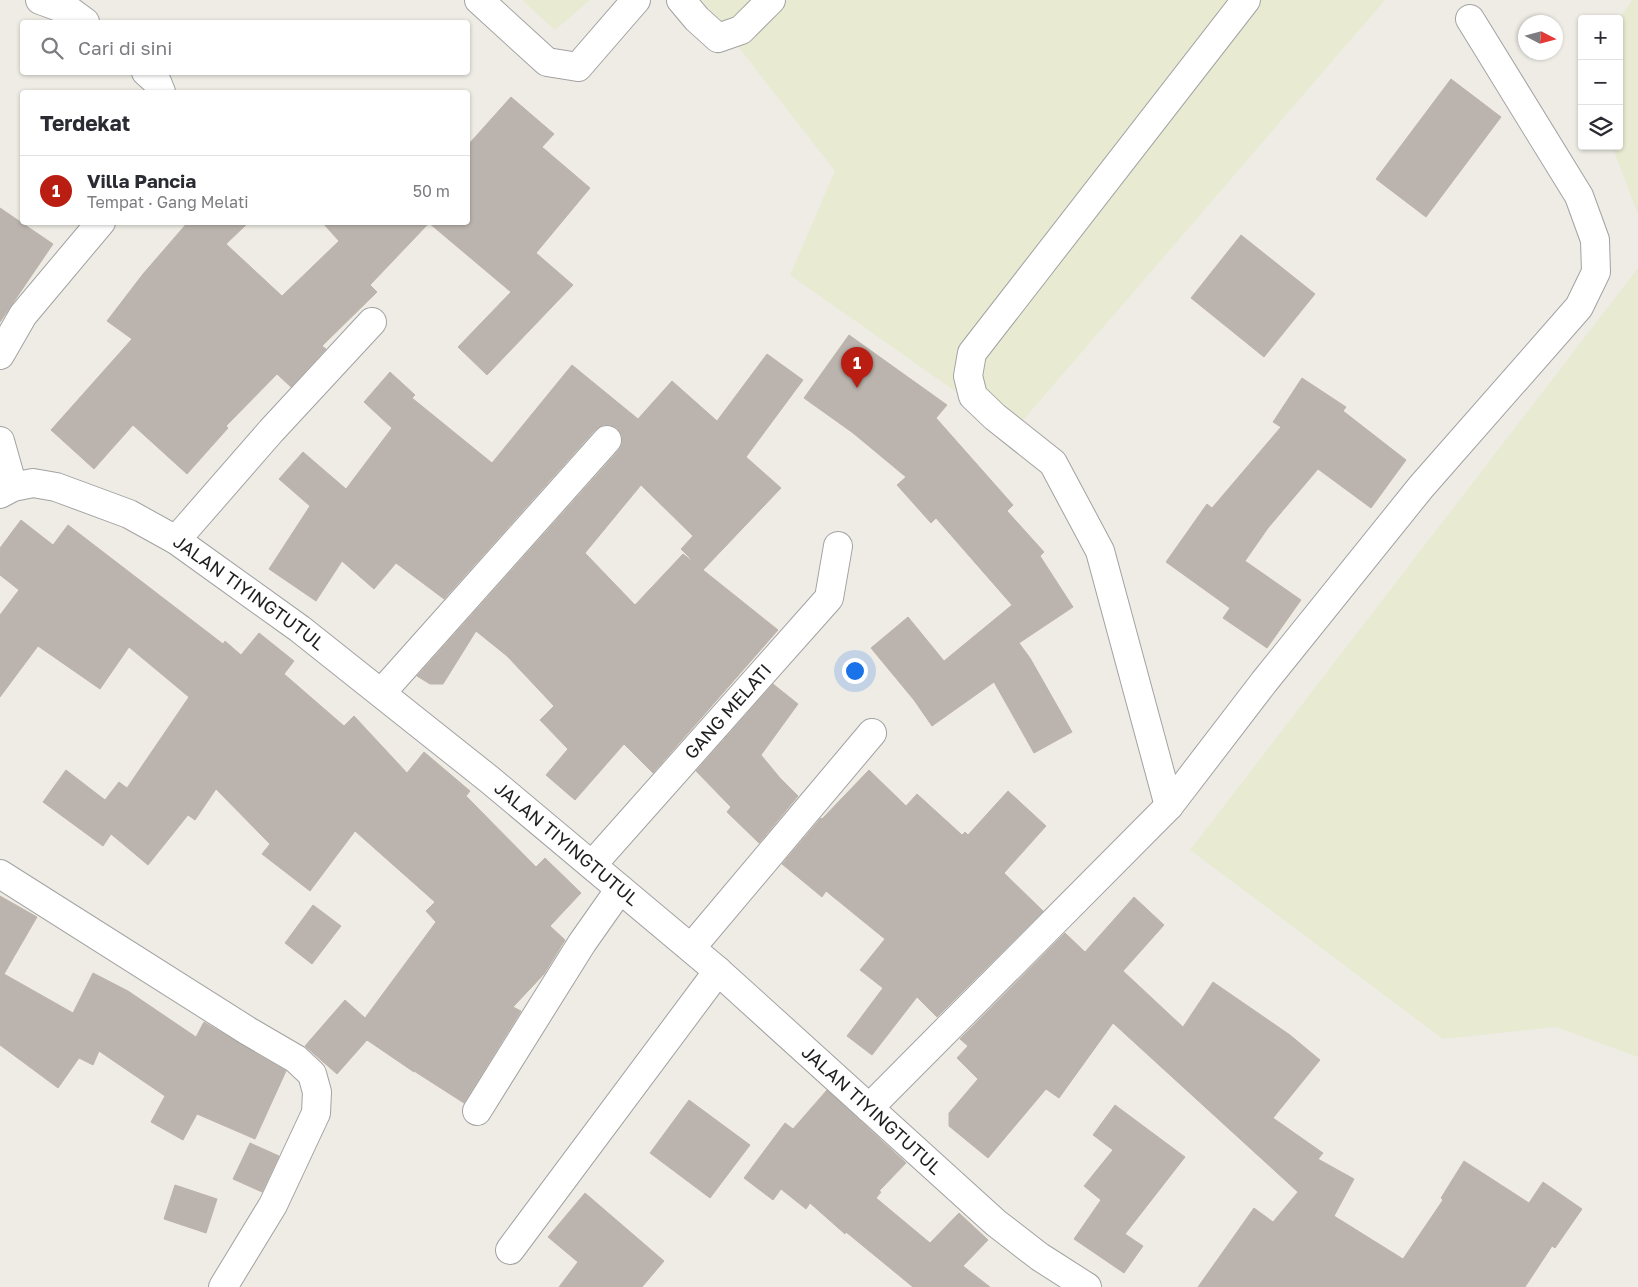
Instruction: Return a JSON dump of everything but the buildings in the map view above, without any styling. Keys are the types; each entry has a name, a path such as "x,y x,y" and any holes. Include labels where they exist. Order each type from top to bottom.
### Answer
{"street":[{"path":"40,0 70,11 82,20"},
{"path":"479,0 547,62 578,67 636,0"},
{"path":"682,0 697,19 718,38 742,30 770,0"},
{"path":"1169,806 1100,551 1053,463 973,396 968,376 972,352 1246,0"},
{"path":"869,1108 1169,806 1264,682 1421,487 1579,307 1596,272 1595,240 1580,196 1470,19"},
{"path":"149,75 157,82 160,90"},
{"path":"0,355 23,315 98,225"},
{"path":"176,540 271,431 372,322"},
{"path":"382,692 607,440"},
{"path":"0,441 7,491"},
{"name":"JALAN TIYINGTUTUL","path":"7,491 32,483 56,487 129,514 176,540 300,629 382,692 718,971 996,1223 1040,1257 1087,1287"},
{"name":"GANG MELATI","path":"592,865 829,598 838,546"},
{"path":"691,948 872,733"},
{"path":"0,874 248,1031 296,1059 312,1074 317,1092 316,1113 272,1205 223,1287"},
{"path":"477,1111 582,943 620,889"},
{"path":"510,1250 718,971"}],"green space":[{"path":"522,0 590,0 555,30"},
{"path":"702,0 1385,0 1013,432 790,275 835,171"},
{"path":"1632,0 1638,0 1638,214 1614,150 1623,150 1622,15"},
{"path":"1638,268 1638,1057 1556,1027 1443,1039 1190,850"}],"place":[{"name":"Villa Pancia","path":"857,388"}]}
